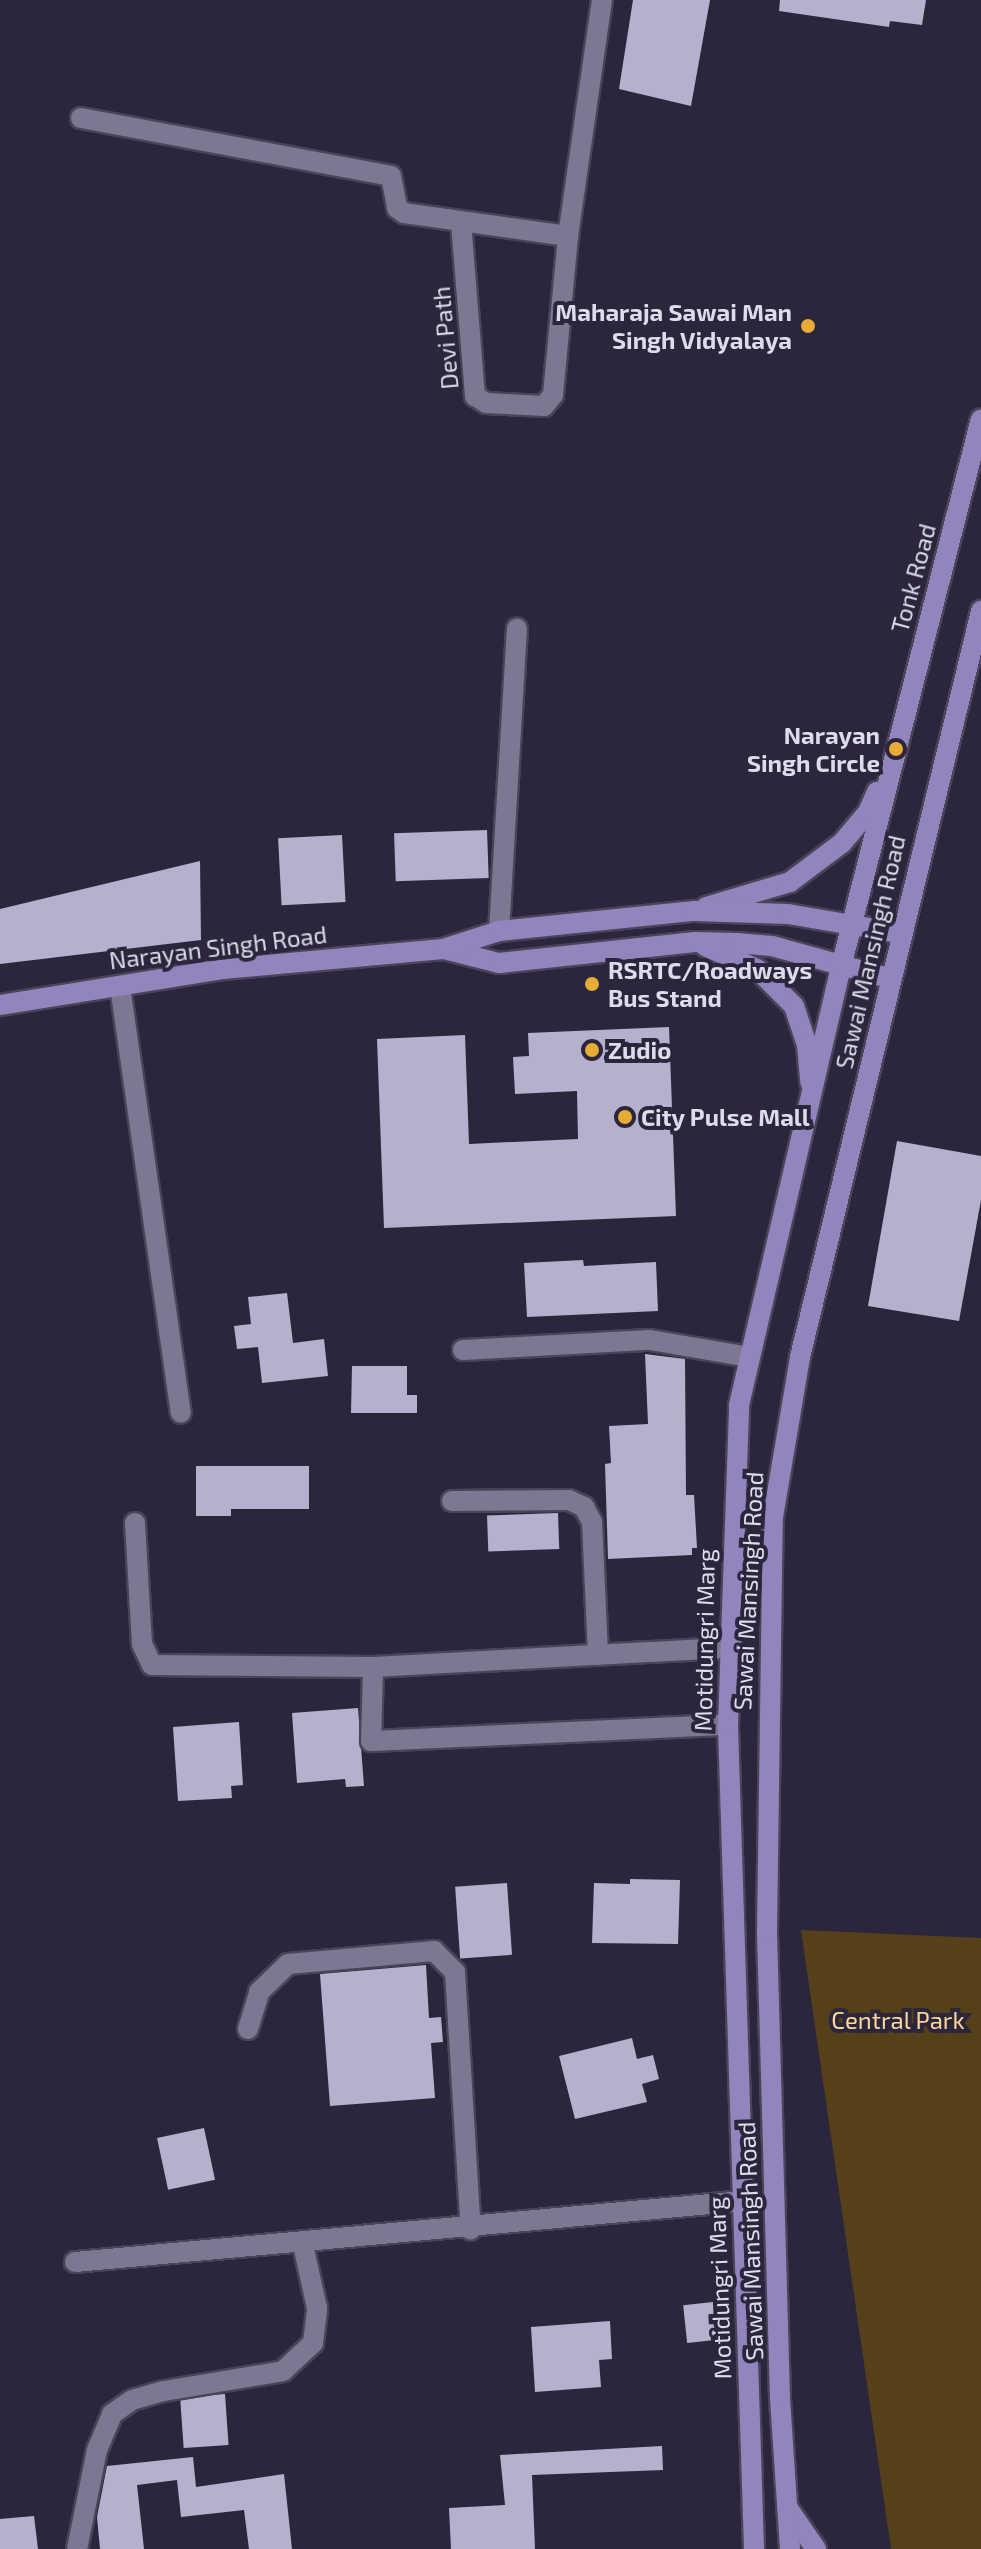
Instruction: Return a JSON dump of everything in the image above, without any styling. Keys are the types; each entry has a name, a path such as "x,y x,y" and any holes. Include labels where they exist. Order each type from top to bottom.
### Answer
{"main road":[{"name":"Tonk Road","path":"896,749 981,419"},
{"name":"Sawai Mansingh Road","path":"790,2549 785,2504 767,1931 773,1517 788,1410 888,978 981,611"},
{"path":"694,911 790,882 842,843 868,812 896,749"},
{"name":"Motidungri Marg","path":"754,2549 728,1725 732,1492 739,1405 749,1357 896,749"},
{"path":"443,949 499,931 694,911 854,923 899,933"},
{"path":"443,949 499,963 695,942 772,946 888,978"},
{"path":"695,942 757,969 794,1006 807,1045 812,1106"},
{"name":"Narayan Singh Road","path":"0,1005 223,969 443,949"},
{"path":"785,2504 816,2549"}],"street":[{"name":"Devi Path","path":"461,222 475,396 486,403 536,408 550,401 568,236 602,0"},
{"path":"81,118 391,176 400,211 568,236"},
{"path":"499,931 517,629"},
{"path":"120,986 181,1413"},
{"path":"463,1350 650,1340 749,1357"},
{"path":"452,1501 569,1500 584,1507 592,1522 598,1655"},
{"path":"135,1523 142,1644 152,1665 373,1667 729,1648"},
{"path":"373,1667 371,1741 728,1725"},
{"path":"248,2029 259,1992 288,1964 434,1951 455,1972 471,2230"},
{"path":"75,2262 471,2230 743,2201"},
{"path":"77,2549 97,2450 112,2414 132,2400 164,2391 283,2371 313,2343 317,2308 303,2245"}],"green space":[{"name":"Central Park","path":"801,1930 981,1938 981,2549 891,2549"}],"building":[{"path":"633,0 710,0 691,106 619,89"},
{"path":"780,0 926,0 922,25 890,21 889,27 779,11"},
{"path":"487,830 489,878 396,881 394,833"},
{"path":"342,835 346,902 282,905 278,838"},
{"path":"200,861 201,940 0,964 0,909"},
{"name":"City Pulse Mall","path":"669,1027 676,1216 384,1228 377,1039 465,1035 469,1144 578,1139 577,1091 515,1094 513,1057 529,1056 528,1033"},
{"path":"897,1141 981,1156 981,1200 959,1321 868,1306"},
{"path":"583,1260 584,1266 656,1262 658,1311 527,1317 524,1263"},
{"path":"287,1293 293,1343 324,1339 328,1376 262,1383 258,1347 237,1349 234,1326 251,1324 248,1297"},
{"path":"645,1354 685,1359 686,1495 694,1495 697,1548 692,1548 692,1555 608,1559 605,1464 611,1463 609,1426 648,1424"},
{"path":"352,1366 407,1366 407,1395 417,1395 417,1413 351,1413"},
{"path":"196,1466 309,1466 309,1509 231,1509 231,1516 196,1516"},
{"path":"558,1513 559,1549 488,1551 487,1515"},
{"path":"358,1708 364,1786 346,1787 345,1779 297,1783 292,1713"},
{"path":"239,1722 243,1785 231,1786 232,1798 178,1801 173,1727"},
{"path":"630,1879 680,1880 678,1944 592,1943 594,1883 630,1884"},
{"path":"507,1883 512,1955 460,1958 455,1887"},
{"path":"426,1965 429,2018 441,2017 443,2042 431,2043 435,2098 330,2106 320,1974"},
{"path":"632,2038 637,2059 653,2055 659,2079 642,2084 647,2102 575,2119 559,2056"},
{"path":"204,2128 215,2180 168,2190 157,2138"},
{"path":"713,2302 717,2340 687,2343 683,2305"},
{"path":"610,2321 612,2359 599,2360 601,2387 535,2392 531,2327"},
{"path":"225,2394 229,2445 184,2448 180,2397"},
{"path":"662,2446 663,2470 532,2475 535,2549 451,2549 449,2508 505,2505 500,2455"},
{"path":"193,2457 196,2487 284,2474 292,2549 249,2549 244,2510 181,2517 177,2480 137,2485 144,2549 100,2549 97,2517 107,2466"},
{"path":"34,2516 38,2549 0,2549 0,2519"}],"place":[{"name":"Maharaja Sawai Man Singh Vidyalaya","path":"808,326"},
{"name":"Narayan Singh Circle","path":"896,749"},
{"name":"RSRTC/Roadways Bus Stand","path":"592,984"},
{"name":"Zudio","path":"592,1050"},
{"name":"City Pulse Mall","path":"625,1117"}]}
